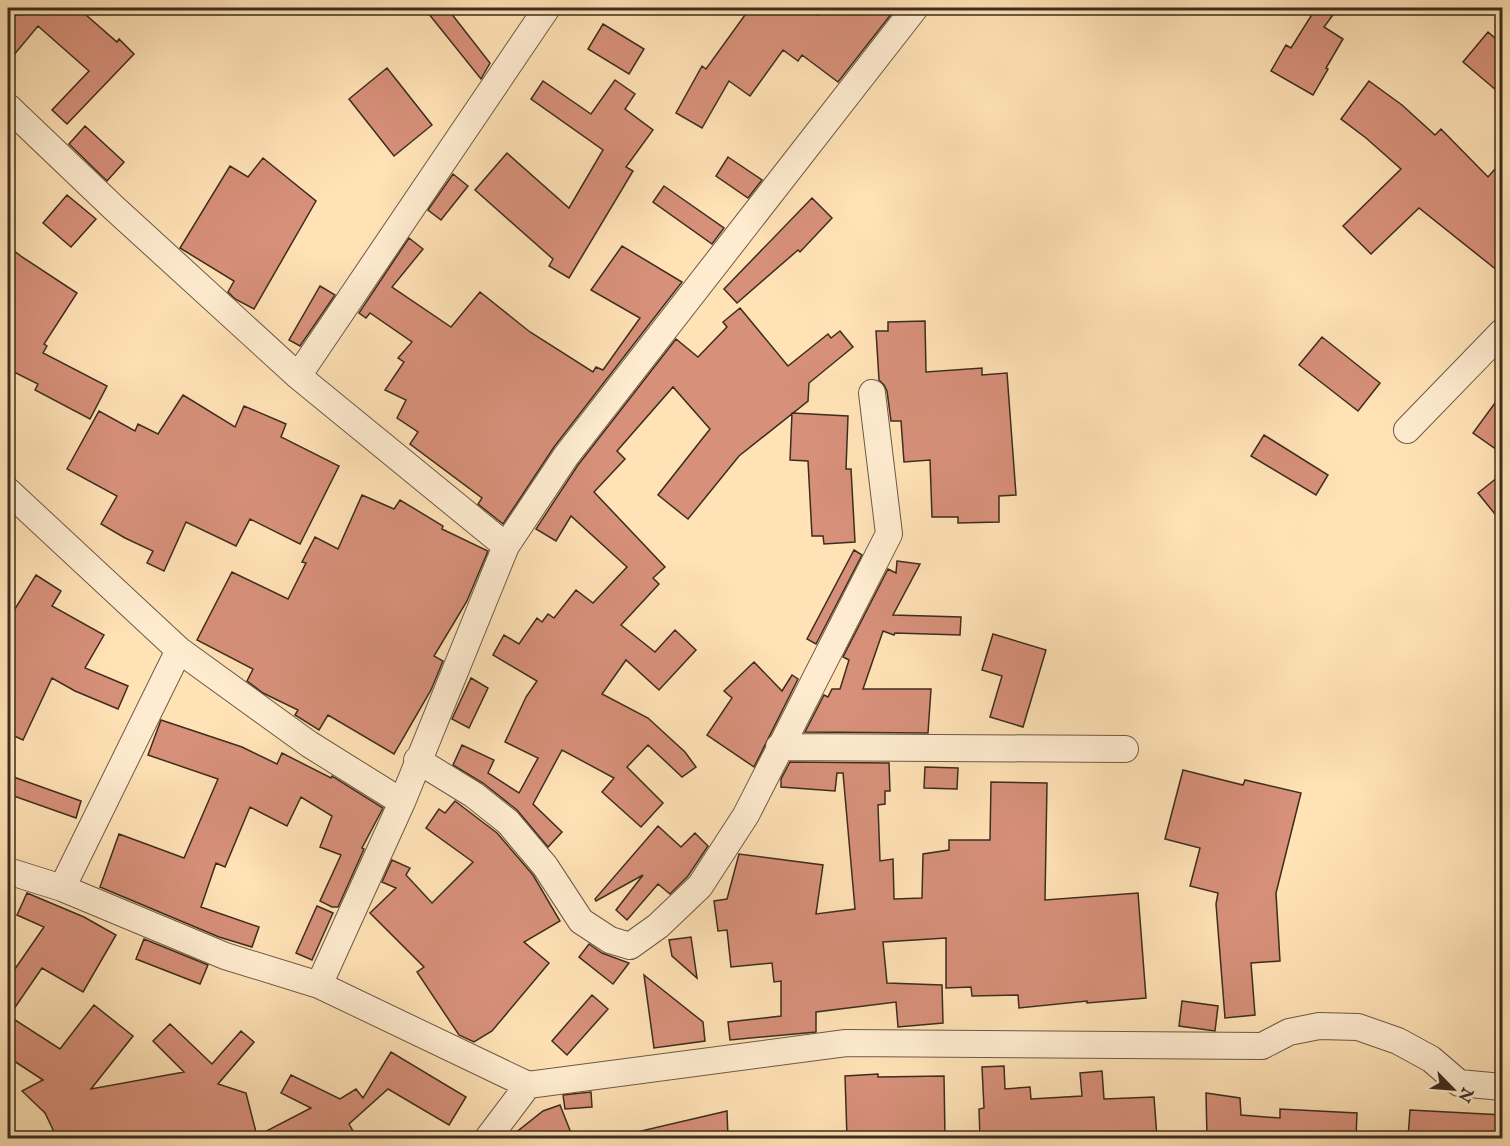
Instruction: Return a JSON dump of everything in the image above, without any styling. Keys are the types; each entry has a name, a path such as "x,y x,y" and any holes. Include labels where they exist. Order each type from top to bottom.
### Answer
{"street":[{"path":"298,376 547,8"},
{"path":"319,985 402,802 417,760 506,546 573,447 915,8"},
{"path":"8,107 114,208 298,376 506,546"},
{"path":"1407,430 1503,332"},
{"path":"417,760 474,795 508,822 545,866 581,921 610,940 630,946 658,926 700,886 746,815 889,534 872,393"},
{"path":"8,491 179,650 309,744 402,802"},
{"path":"62,888 179,650"},
{"path":"779,747 1125,749"},
{"path":"8,871 62,888 225,956 319,985 528,1085 846,1043 1262,1046 1288,1032 1319,1026 1358,1027 1398,1041 1431,1059 1459,1083 1503,1087"},
{"path":"488,1138 528,1085"}],"building":[{"path":"17,8 78,8 117,42 119,39 134,54 67,124 52,110 89,71 38,26 8,62 8,25 17,13 20,15 22,12"},
{"path":"424,8 447,8 490,63 481,79"},
{"path":"750,8 806,8 817,15 823,8 896,8 838,82 802,55 798,61 783,50 750,96 729,81 702,128 676,113 702,66 706,69"},
{"path":"1316,8 1338,8 1324,27 1343,39 1313,95 1271,71 1286,45 1291,48"},
{"path":"603,24 644,49 629,74 588,49"},
{"path":"1488,32 1503,45 1503,96 1463,62"},
{"path":"387,68 432,125 394,156 349,99"},
{"path":"615,80 635,94 625,109 653,130 626,167 633,171 569,278 549,266 553,259 475,190 507,153 569,208 603,150 531,99 543,81 591,114"},
{"path":"1369,81 1402,105 1435,135 1441,129 1488,177 1503,160 1503,275 1419,208 1371,254 1343,226 1401,169 1341,119"},
{"path":"85,126 124,162 107,181 69,144"},
{"path":"728,157 762,180 748,198 716,176"},
{"path":"263,158 316,201 254,309 235,299 228,292 234,281 180,248 230,166 248,177"},
{"path":"453,174 468,186 441,220 428,210"},
{"path":"664,186 724,228 712,244 653,202"},
{"path":"67,195 96,219 71,247 43,223"},
{"path":"812,198 832,218 800,252 798,250 737,303 724,289"},
{"path":"409,238 423,249 392,287 451,327 480,292 530,332 593,372 596,367 603,370 640,318 591,290 622,246 682,282 554,447 503,524 478,504 482,498 410,444 418,432 397,418 406,400 385,390 404,362 398,358 412,342 370,313 366,318 359,313"},
{"path":"8,246 77,293 44,344 47,346 43,353 107,386 90,419 35,390 38,384 8,369"},
{"path":"320,286 335,295 300,346 289,340"},
{"path":"740,308 788,366 828,334 831,338 840,331 853,347 809,383 808,401 739,456 688,519 658,495 710,429 673,387 617,451 625,459 594,492 665,567 653,578 659,584 621,625 655,652 675,630 696,650 659,690 626,660 602,694 648,718 685,752 696,767 682,777 648,745 627,767 663,803 641,827 602,792 614,778 562,750 533,804 562,832 548,847 517,810 483,783 453,765 462,745 494,760 488,773 519,793 538,758 505,742 526,697 537,681 493,655 504,635 519,644 537,618 542,622 548,614 554,618 576,590 593,603 627,567 571,516 556,541 536,529 578,465 676,339 698,357 727,327 723,322"},
{"path":"925,321 926,372 982,368 982,375 1007,373 1016,495 999,496 999,522 958,523 958,517 932,517 930,460 904,462 901,421 891,421 887,391 879,380 876,331 888,331 888,322"},
{"path":"1322,337 1380,383 1358,411 1299,365"},
{"path":"1503,392 1503,454 1473,433"},
{"path":"183,395 235,427 244,406 286,424 281,437 339,466 300,544 250,519 236,546 186,522 164,571 147,563 153,551 101,524 117,496 67,469 99,411 135,431 138,424 158,434"},
{"path":"792,413 848,416 846,469 851,469 855,542 824,544 823,536 812,536 808,461 790,460"},
{"path":"1264,435 1328,475 1316,495 1251,456"},
{"path":"1503,473 1503,524 1478,493"},
{"path":"362,495 394,509 400,500 443,526 442,529 488,551 467,601 434,656 443,661 431,690 394,754 328,715 319,730 295,715 298,710 263,693 247,681 253,669 197,640 232,572 288,599 306,563 302,562 315,537 338,549"},
{"path":"854,550 862,555 816,644 807,639"},
{"path":"897,561 920,564 893,615 961,617 960,635 895,633 894,635 883,631 863,689 931,689 928,733 805,732 824,695 828,697 832,689 840,689 849,660 843,657 888,569 896,573"},
{"path":"36,575 61,591 52,606 104,635 85,668 128,686 118,709 75,691 52,678 23,740 8,733 8,620"},
{"path":"993,634 1046,650 1023,727 990,717 1002,676 982,670"},
{"path":"754,662 782,691 792,675 798,679 754,767 707,735 732,698 724,691"},
{"path":"471,678 488,688 469,728 452,719"},
{"path":"161,720 242,747 277,764 282,753 331,778 332,776 383,808 362,848 364,849 338,907 332,907 320,901 341,855 320,847 332,816 301,797 287,826 250,807 225,867 216,863 201,907 259,927 252,947 219,937 100,887 119,834 184,858 218,779 148,755"},
{"path":"790,762 889,763 890,791 885,791 885,804 878,805 880,861 893,859 894,899 922,898 923,854 949,850 949,840 990,840 991,782 1047,783 1045,900 1138,893 1146,998 1019,1008 1018,995 972,996 971,987 946,988 946,938 883,942 887,983 942,985 943,1023 898,1027 896,1002 816,1012 816,1032 730,1040 728,1022 781,1016 781,981 774,982 772,963 731,967 727,930 718,931 714,901 727,899 739,854 823,865 816,914 855,909 843,773 837,773 835,791 781,787 781,779"},
{"path":"925,767 958,768 957,789 924,788"},
{"path":"1183,770 1243,785 1245,780 1301,793 1276,893 1280,961 1251,963 1255,1015 1225,1018 1216,904 1218,893 1190,886 1200,848 1165,839"},
{"path":"8,775 81,801 76,818 8,794"},
{"path":"455,801 497,833 533,875 560,921 524,942 549,963 492,1031 474,1042 459,1035 417,972 424,967 370,913 396,888 382,882 392,860 410,868 406,875 432,903 473,862 426,828 439,809 445,813"},
{"path":"658,826 681,847 695,833 708,846 688,876 670,894 658,884 627,920 616,910 643,875 596,901 595,899"},
{"path":"27,893 84,917 116,935 83,992 42,968 9,1016 60,1049 94,1005 133,1036 91,1089 184,1072 153,1041 170,1024 212,1064 241,1031 254,1042 218,1084 246,1093 257,1136 311,1108 281,1093 291,1075 340,1099 356,1089 363,1098 391,1052 466,1097 449,1125 388,1089 349,1124 357,1138 57,1138 45,1113 22,1091 43,1080 8,1057 8,979 44,927 17,915"},
{"path":"317,906 333,913 312,960 296,953"},
{"path":"691,937 697,978 672,956 669,940"},
{"path":"144,939 208,965 200,984 136,959"},
{"path":"589,944 602,953 629,963 613,984 579,957"},
{"path":"644,975 703,1022 705,1041 654,1048"},
{"path":"592,995 608,1009 567,1055 552,1041"},
{"path":"1182,1001 1218,1006 1215,1031 1179,1026"},
{"path":"1004,1066 1005,1089 1030,1087 1031,1099 1082,1096 1080,1073 1102,1071 1104,1099 1154,1097 1157,1138 980,1138 979,1109 984,1108 982,1067"},
{"path":"878,1074 878,1077 944,1076 945,1137 847,1138 845,1076"},
{"path":"591,1092 592,1107 565,1109 563,1095"},
{"path":"1206,1093 1240,1098 1241,1115 1280,1118 1280,1109 1357,1113 1356,1138 1207,1138"},
{"path":"560,1105 573,1138 509,1138 543,1111"},
{"path":"1410,1110 1503,1115 1503,1138 1408,1138"},
{"path":"727,1111 728,1138 642,1138 641,1131"}]}
